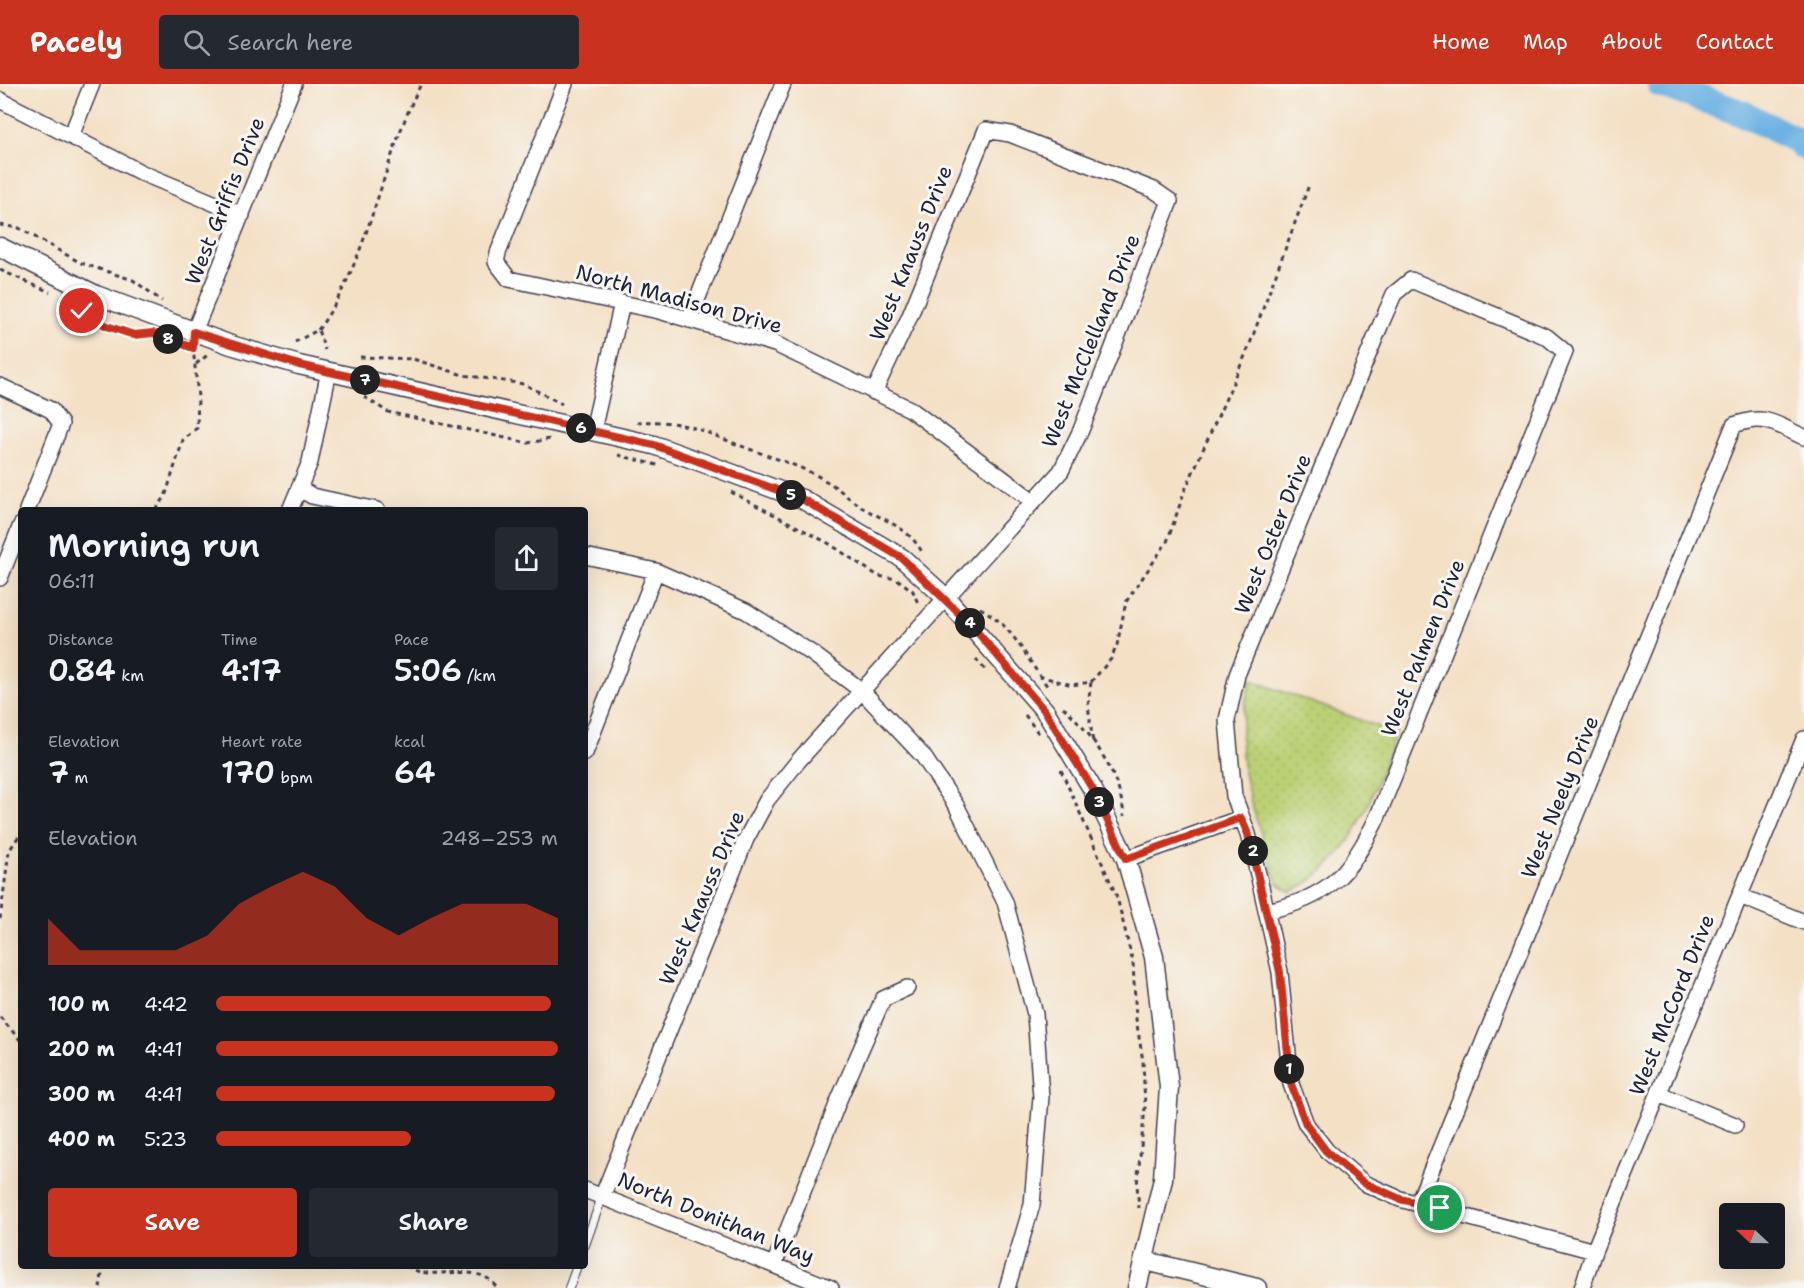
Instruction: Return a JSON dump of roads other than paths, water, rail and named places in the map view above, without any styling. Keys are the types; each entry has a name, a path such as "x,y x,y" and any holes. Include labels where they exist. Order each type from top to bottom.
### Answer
{"street":[{"path":"71,136 92,84"},
{"name":"West Griffis Drive","path":"192,342 294,84"},
{"name":"North Madison Drive","path":"565,84 496,262 508,279 622,303 775,344 910,409 1034,501"},
{"path":"689,320 783,84"},
{"path":"0,100 142,173 242,215"},
{"name":"West Knauss Drive","path":"874,392 909,318 986,130 1010,134 1154,190 1170,201"},
{"name":"West McClelland Drive","path":"947,599 1060,471 1081,430 1170,201"},
{"path":"0,247 192,342 654,445 802,499 902,558 947,599 1045,711 1092,788 1126,859 1154,957 1169,1087 1163,1179 1146,1261 1137,1288"},
{"name":"West Oster Drive","path":"1564,352 1547,336 1411,280 1394,294 1237,675 1227,720 1234,796 1248,834 1280,972 1291,1084 1306,1124 1326,1151 1364,1183 1400,1199 1594,1251"},
{"path":"592,430 622,303"},
{"name":"West Palmen Drive","path":"1266,911 1311,899 1339,877 1362,849 1377,818 1564,352"},
{"path":"291,507 310,462 330,371"},
{"path":"0,386 51,410 61,424 28,507"},
{"name":"West Neely Drive","path":"1418,1203 1734,425 1752,418 1762,419 1804,437"},
{"path":"299,488 312,496 363,507"},
{"path":"0,578 18,533"},
{"path":"588,557 656,571 746,611 813,654 862,691 923,756 957,807 1005,902 1035,1014 1041,1097 1032,1205 1007,1288"},
{"path":"588,745 656,571"},
{"name":"West Knauss Drive","path":"602,1197 746,839 767,800 799,760 947,599"},
{"name":"West McCord Drive","path":"1582,1288 1594,1251 1804,739"},
{"path":"1126,859 1241,818"},
{"path":"1740,896 1804,922"},
{"path":"774,1265 828,1128 883,999 908,988"},
{"path":"1659,1094 1735,1125"},
{"name":"North Donithan Way","path":"588,1191 831,1288"},
{"path":"1146,1261 1257,1288"}],"lane":[{"path":"588,1237 602,1197"},
{"path":"570,1288 576,1269"}],"waterway":[{"path":"1660,84 1744,114 1798,141 1804,147"}]}
